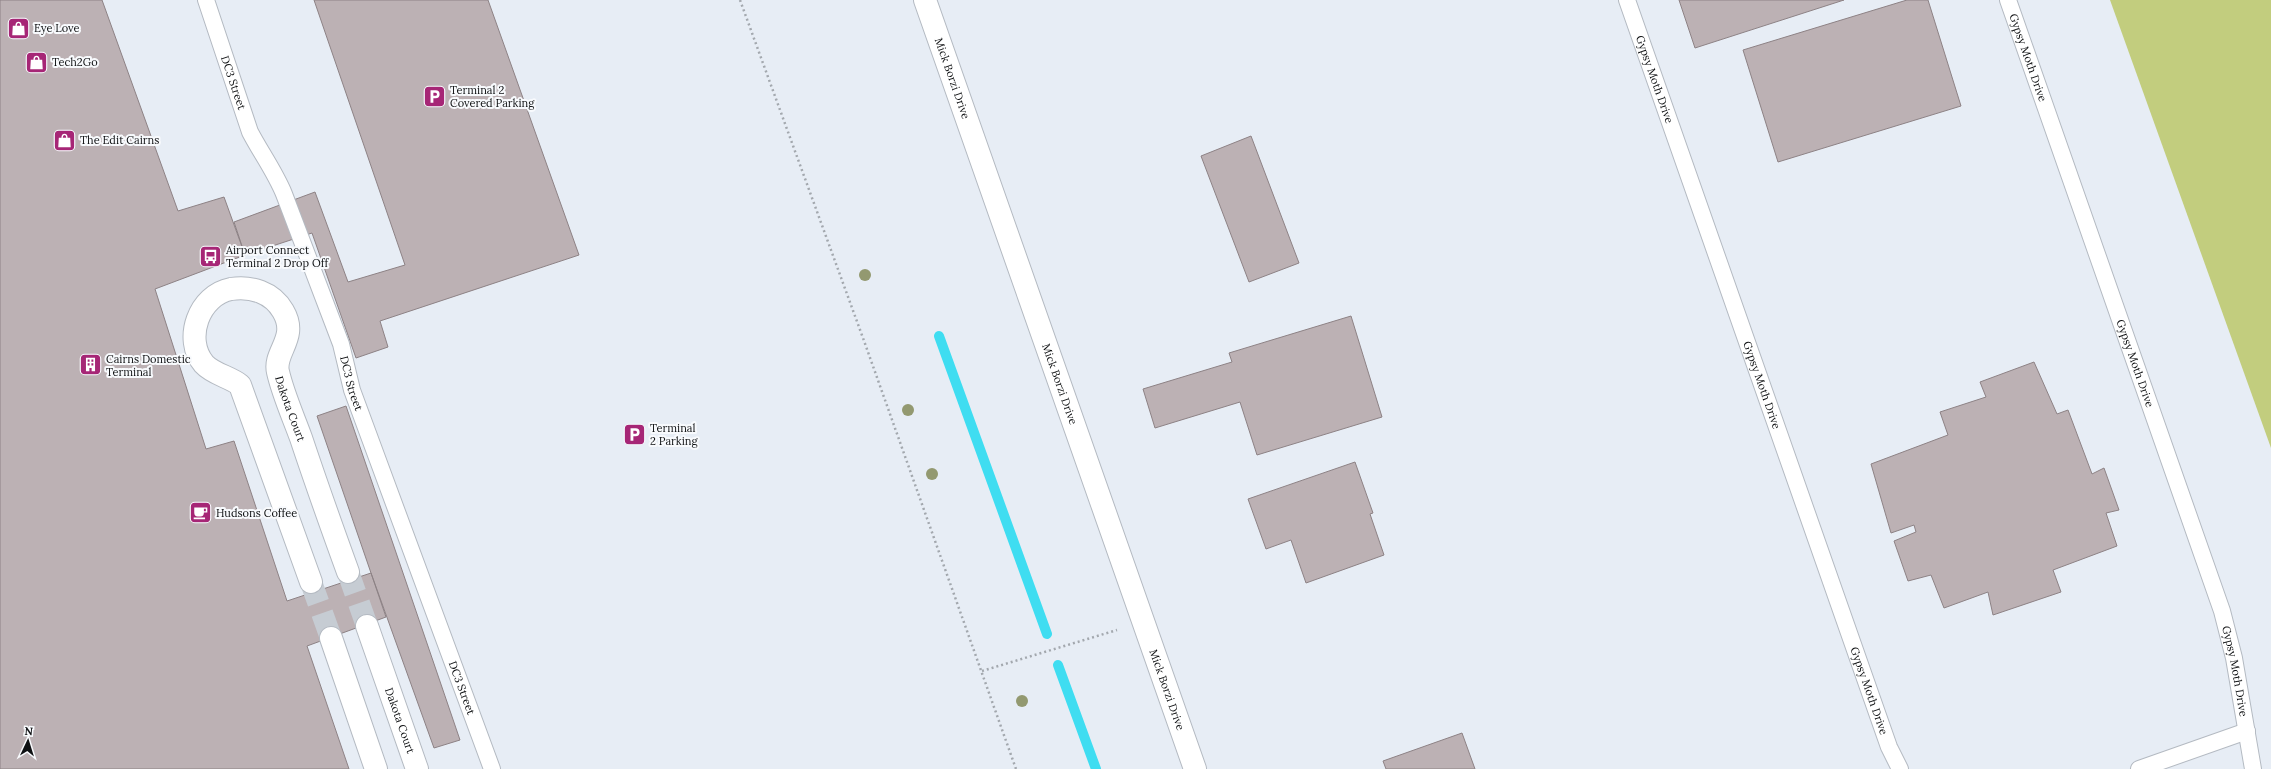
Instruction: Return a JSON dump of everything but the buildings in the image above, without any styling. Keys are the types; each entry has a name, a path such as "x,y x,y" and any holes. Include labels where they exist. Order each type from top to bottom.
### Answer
{"street":[{"name":"Mick Borzi Drive","path":"925,0 1195,769"},
{"name":"Dakota Court","path":"311,582 248,403 240,385 232,378 204,364 197,351 194,337 196,322 202,309 212,298 225,290 241,288 258,290 272,298 283,311 289,326 277,370 348,572"},
{"name":"Dakota Court","path":"367,626 417,769"},
{"path":"330,638 376,769"}],"lane":[{"name":"DC3 Street","path":"206,0 250,132 260,152 275,173 341,344 352,390 492,769"},
{"name":"Gypsy Moth Drive","path":"1627,0 1889,747 1900,769"},
{"name":"Gypsy Moth Drive","path":"2008,0 2222,611 2234,658 2248,731 2253,769"},
{"name":"Gypsy Moth Drive","path":"2139,769 2248,731"}],"path":[{"path":"740,0 1016,769"},
{"path":"982,671 1143,622"}],"green space":[{"path":"2110,0 2271,0 2271,448"}],"waterway":[{"path":"939,336 1047,634"},
{"path":"1058,665 1096,769"}],"tunnel":[{"path":"348,572 367,626"},
{"path":"311,582 331,638"}],"place":[{"name":"Eye Love","path":"19,28"},
{"name":"Tech2Go","path":"37,62"},
{"name":"Terminal 2 Covered Parking","path":"435,96"},
{"name":"The Edit Cairns","path":"64,140"},
{"name":"Airport Connect Terminal 2 Drop Off","path":"211,256"},
{"name":"Cairns Domestic Terminal","path":"90,365"},
{"name":"Terminal 2 Parking","path":"635,434"},
{"name":"Hudsons Coffee","path":"200,513"}]}
